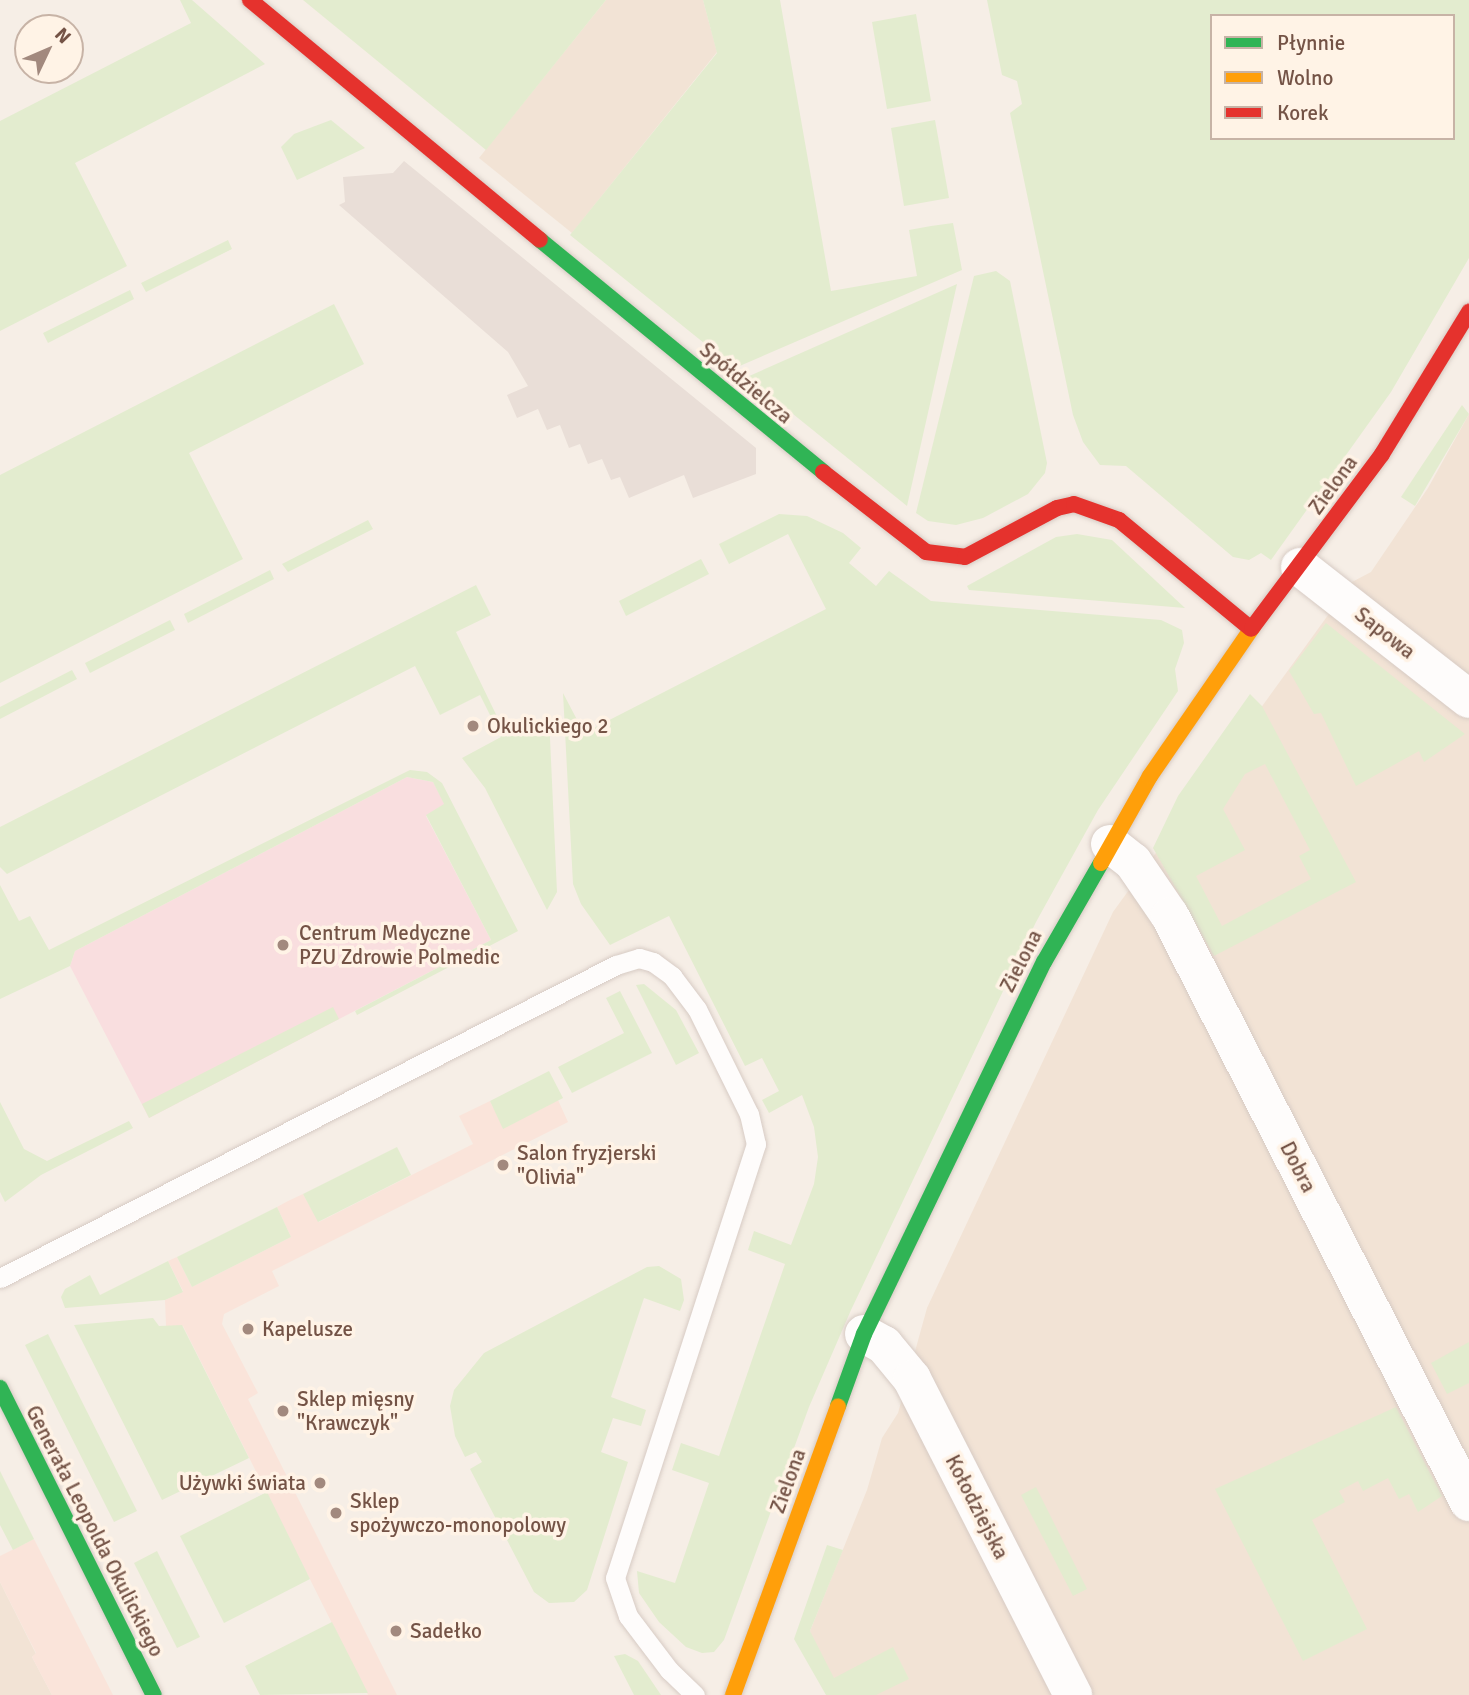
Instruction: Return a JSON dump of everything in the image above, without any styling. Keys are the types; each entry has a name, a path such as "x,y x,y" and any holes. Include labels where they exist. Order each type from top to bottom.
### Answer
{"street":[{"name":"Spółdzielcza","path":"250,0 808,461 926,552 965,556 1057,508 1074,504 1119,520 1139,534 1251,629"},
{"name":"Zielona","path":"733,1695 864,1334 1026,998 1110,844 1158,764 1251,629 1382,454 1469,312"},
{"name":"Sapowa","path":"1300,567 1469,699"},
{"name":"Dobra","path":"1110,844 1133,862 1170,916 1469,1502"},
{"name":"Kołodziejska","path":"864,1334 884,1345 912,1379 1073,1695"},
{"name":"Generała Leopolda Okulickiego","path":"0,1388 153,1694"}],"lane":[{"path":"0,1278 591,977 627,960 653,962 672,976 698,1009 749,1114 756,1144 615,1578 628,1616 669,1670 695,1695"}],"shaded area":[{"path":"606,0 703,0 717,52 572,233 479,158"},
{"path":"404,161 756,448 756,474 693,498 684,475 629,498 620,477 611,480 602,459 588,464 580,444 569,448 560,425 547,430 538,409 517,418 507,395 528,386 508,352 339,205 345,202 343,177 393,173"},
{"path":"1469,414 1469,1695 828,1695 810,1631 867,1490 882,1438 898,1413 927,1308 1113,912 1352,582 1371,572 1428,488"},
{"name":"Centrum Medyczne PZU Zdrowie Polmedic","path":"407,777 433,782 445,804 426,816 491,940 149,1118 70,966 75,951"},
{"path":"558,1100 568,1122 272,1271 279,1286 224,1314 222,1324 258,1393 248,1399 397,1695 368,1695 183,1326 166,1326 165,1300 183,1291 168,1261 177,1257 192,1287 291,1237 277,1207 288,1201 303,1194 319,1222 473,1144 459,1116 490,1101 504,1128"},
{"path":"34,1539 113,1695 52,1695 32,1657 36,1653 0,1582 0,1556"},
{"path":"0,1582 36,1654 32,1657 52,1695 0,1695"}],"green space":[{"path":"180,0 192,0 265,64 75,163 127,266 0,331 0,121 72,84 84,84 84,78 191,23"},
{"path":"303,0 606,0 486,150"},
{"path":"703,0 780,0 831,291 917,276 909,230 931,226 953,223 962,270 735,368 570,235 717,53"},
{"path":"987,0 1469,0 1469,258 1391,392 1271,560 1261,553 1249,560 1233,557 1126,466 1100,465 1083,442 1073,415 1010,113 1022,104 1017,81 1002,75"},
{"path":"916,14 931,101 887,109 872,22"},
{"path":"331,120 365,148 297,180 281,147 294,134"},
{"path":"935,120 949,198 904,206 891,128"},
{"path":"228,240 232,249 146,292 141,283"},
{"path":"996,271 1010,281 1047,463 1045,473 1028,494 983,518 956,525 928,521 916,513 974,276"},
{"path":"957,284 907,506 747,377"},
{"path":"130,290 134,299 48,343 43,333"},
{"path":"334,304 364,364 189,453 243,559 0,683 0,475"},
{"path":"1462,405 1469,414 1415,506 1401,497"},
{"path":"779,514 807,516 843,533 861,548 849,563 876,586 889,571 931,601 1161,620 1182,630 1184,643 1175,669 1178,691 1098,810 1036,922 851,1310 809,1407 724,1640 714,1652 702,1653 686,1647 659,1622 639,1593 637,1571 675,1583 709,1483 672,1470 681,1443 719,1456 785,1264 748,1250 754,1231 791,1245 814,1184 818,1157 814,1127 802,1095 769,1113 762,1100 779,1091 762,1058 745,1066 669,916 610,945 581,904 573,884 563,693 584,733 826,609 788,534 729,564 719,544"},
{"path":"368,520 373,529 288,572 282,564"},
{"path":"1077,534 1112,540 1185,608 969,590 967,586 1056,537"},
{"path":"701,559 709,574 626,616 619,601"},
{"path":"270,570 274,579 188,623 184,614"},
{"path":"476,585 491,615 456,632 507,737 549,716 557,892 547,910 485,788 462,758 501,737 480,695 440,715 415,666 7,874 0,867 0,827"},
{"path":"170,620 175,630 90,673 85,663"},
{"path":"1326,623 1465,734 1424,762 1419,751 1356,786 1321,713 1314,714 1289,671"},
{"path":"72,670 77,679 0,719 0,707"},
{"path":"1250,694 1262,706 1356,882 1214,956 1153,848 1178,796","holes":["1265,764 1310,850 1299,856 1311,879 1222,926 1196,876 1245,850 1223,809 1245,774"]},
{"path":"410,770 427,772 442,783 518,931 357,1015 355,1011 491,940 426,815 444,804 433,782 407,777 75,951 70,966 0,999 0,885 19,921 30,916 49,950"},
{"path":"644,984 676,1010 699,1053 676,1065 636,985"},
{"path":"620,991 652,1053 572,1093 558,1067 624,1033 606,998"},
{"path":"333,1007 339,1019 149,1118 142,1104"},
{"path":"549,1071 563,1098 503,1129 490,1101"},
{"path":"0,1102 24,1149 47,1161 129,1121 133,1128 41,1175 5,1202 0,1192"},
{"path":"397,1147 411,1175 318,1222 303,1194"},
{"path":"277,1207 291,1237 192,1287 177,1257"},
{"path":"168,1261 183,1292 165,1300 65,1308 61,1297 65,1289 90,1275 100,1295"},
{"path":"659,1266 681,1279 684,1300 680,1311 644,1298 611,1397 646,1410 641,1426 613,1418 601,1452 628,1462 587,1590 574,1602 549,1603 534,1592 470,1469 482,1462 476,1452 465,1457 455,1436 450,1406 454,1390 484,1353 647,1267"},
{"path":"153,1318 159,1326 182,1325 249,1458 162,1500 74,1325"},
{"path":"48,1334 137,1511 114,1522 25,1345"},
{"path":"1469,1342 1469,1383 1447,1394 1431,1363"},
{"path":"1396,1407 1442,1496 1418,1512 1409,1494 1399,1499 1388,1478 1363,1491 1358,1481 1339,1491 1345,1502 1312,1520 1367,1629 1303,1661 1215,1489"},
{"path":"0,1471 34,1539 13,1550 0,1525"},
{"path":"1036,1487 1087,1589 1073,1596 1021,1495"},
{"path":"267,1492 310,1579 224,1623 180,1536"},
{"path":"827,1545 843,1550 810,1631 834,1678 893,1647 909,1679 876,1695 826,1695 794,1639"},
{"path":"157,1551 200,1637 177,1648 134,1563"},
{"path":"332,1622 368,1693 260,1695 245,1666"},
{"path":"625,1654 638,1661 661,1695 634,1695 614,1656"}],"traffic: fast":[{"path":"540,240 823,472"},
{"path":"838,1406 864,1334 1044,962 1101,863"},
{"path":"0,1388 154,1695"}],"traffic: slow":[{"path":"1101,863 1150,776 1252,628"},
{"path":"733,1695 838,1406"}],"traffic: jam":[{"path":"250,0 540,240"},
{"path":"1252,628 1382,454 1469,312"},
{"path":"823,472 926,552 965,557 1057,508 1074,504 1119,520 1251,629"}],"place":[{"name":"Okulickiego 2","path":"473,726"},
{"name":"Centrum Medyczne PZU Zdrowie Polmedic","path":"283,945"},
{"name":"Salon fryzjerski \"Olivia\"","path":"503,1165"},
{"name":"Kapelusze","path":"248,1329"},
{"name":"Sklep mięsny \"Krawczyk\"","path":"283,1411"},
{"name":"Używki świata","path":"320,1483"},
{"name":"Sklep spożywczo-monopolowy","path":"336,1513"},
{"name":"Sadełko","path":"396,1631"}]}
